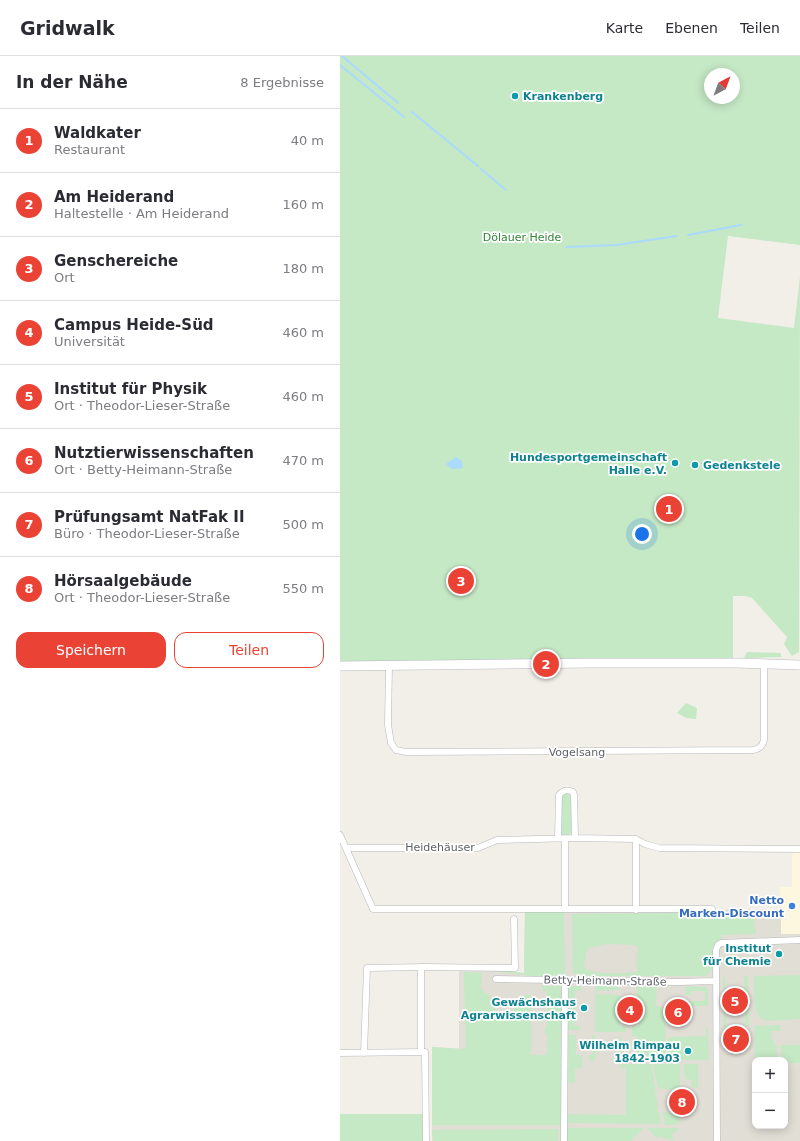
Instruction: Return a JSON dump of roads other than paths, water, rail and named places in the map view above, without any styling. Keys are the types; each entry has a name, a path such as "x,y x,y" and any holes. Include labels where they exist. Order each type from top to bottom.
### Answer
{"street":[{"path":"340,666 592,663 800,665"},
{"name":"Vogelsang","path":"389,665 388,725 390,743 396,750 406,752 522,753 758,749 764,740 764,665"},
{"path":"558,838 559,795 563,791 569,790 573,792 574,795 574,838"},
{"path":"340,835 373,909 712,909"},
{"name":"Heidehäuser","path":"346,848 478,848 497,840 574,838 636,839 644,844 659,848 800,849"},
{"path":"565,839 565,909"},
{"path":"636,839 636,910"},
{"path":"364,1053 367,968 515,968 514,919"},
{"path":"716,1141 716,950 721,943 800,940"},
{"path":"421,967 421,1052"},
{"name":"Betty-Heimann-Straße","path":"496,979 672,982 715,981"},
{"path":"564,1141 565,980"},
{"path":"340,1053 425,1052 426,1141"}],"water":[{"path":"456,457 462,461 463,468 452,469 446,464"}],"waterway":[{"path":"342,56 398,103"},
{"path":"340,65 404,117"},
{"path":"412,112 478,166"},
{"path":"481,169 506,190"},
{"path":"688,235 741,225"},
{"path":"566,247 616,245 677,236"}],"place":[{"name":"Krankenberg","path":"515,96"},
{"name":"Hundesportgemeinschaft Halle e.V.","path":"675,463"},
{"name":"Gedenkstele","path":"695,465"},
{"name":"Waldkater","path":"669,509"},
{"name":"Genschereiche","path":"461,581"},
{"name":"Am Heiderand","path":"546,664"},
{"name":"Netto Marken-Discount","path":"792,906"},
{"name":"Institut für Chemie","path":"779,954"},
{"name":"Institut für Physik","path":"735,1001"},
{"name":"Gewächshaus Agrarwissenschaft","path":"584,1008"},
{"name":"Campus Heide-Süd","path":"630,1010"},
{"name":"Nutztierwissenschaften","path":"678,1012"},
{"name":"Prüfungsamt NatFak II","path":"736,1039"},
{"name":"Wilhelm Rimpau 1842-1903","path":"688,1051"},
{"name":"Hörsaalgebäude","path":"682,1102"}],"park label":[{"name":"Dölauer Heide","path":"522,237"}]}
